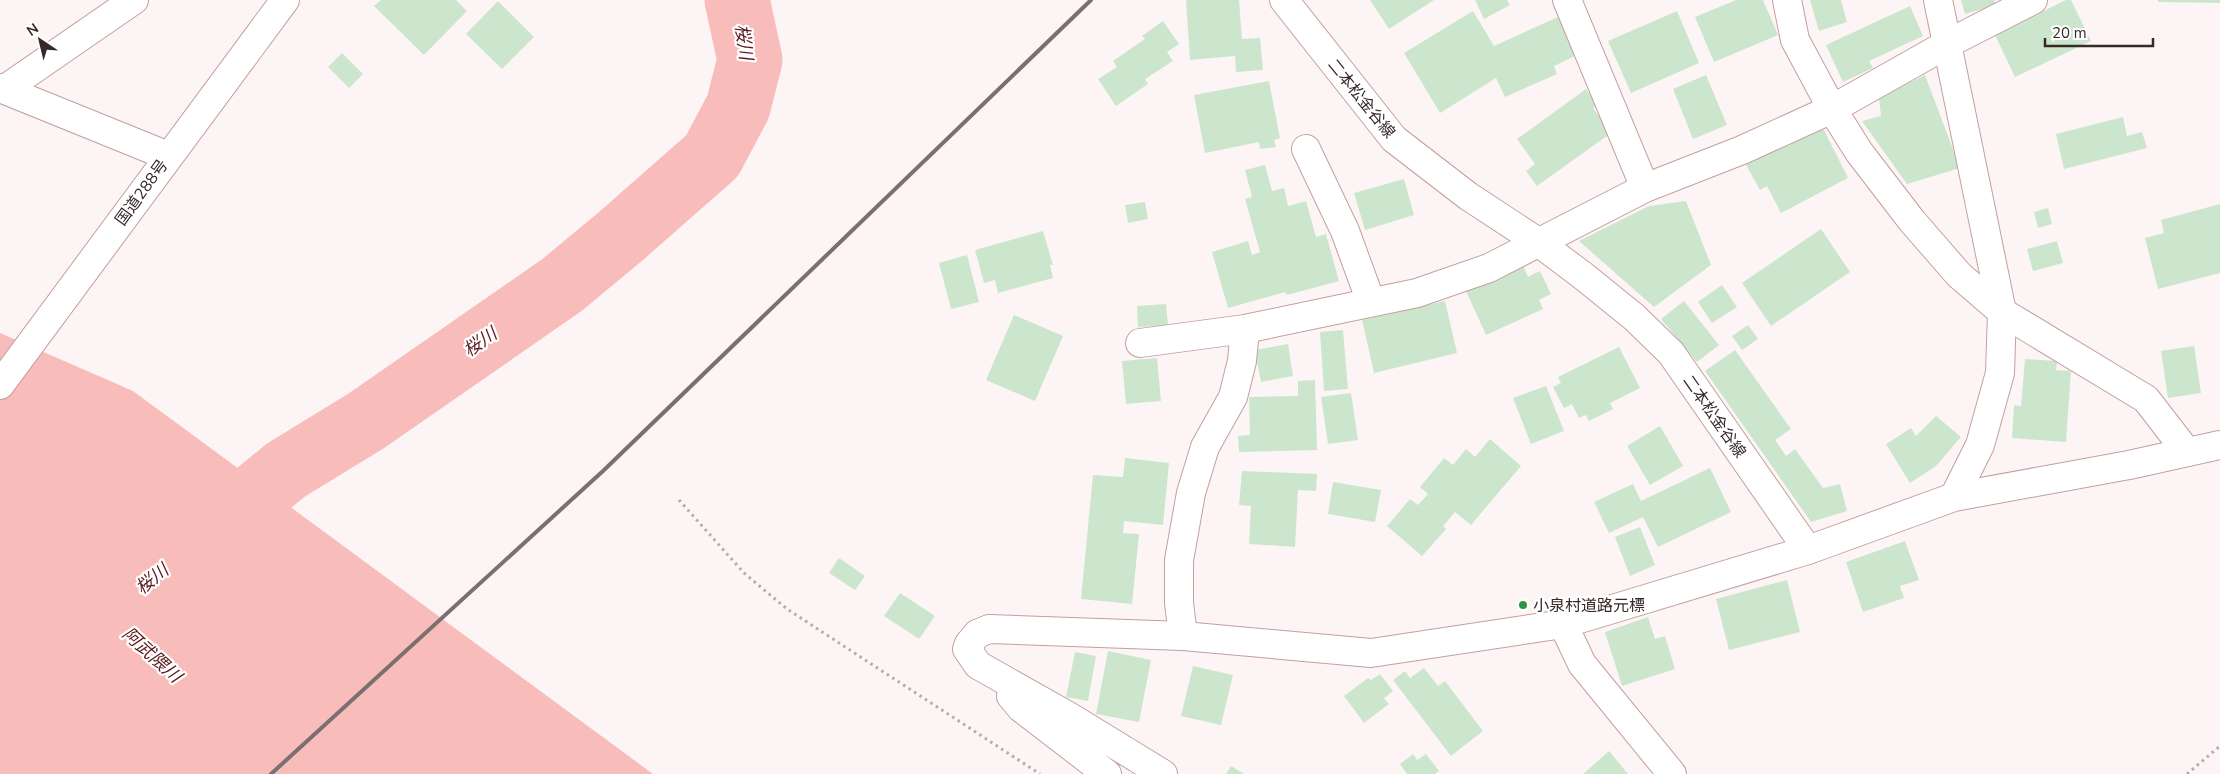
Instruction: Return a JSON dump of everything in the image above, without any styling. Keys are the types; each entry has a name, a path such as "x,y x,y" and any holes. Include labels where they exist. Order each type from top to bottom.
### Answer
{"main road":[{"path":"3,88 134,0"},
{"name":"国道288号","path":"0,385 284,0"},
{"name":"二本松金谷線","path":"1284,0 1394,140 1468,196 1538,242 1634,317 1671,353 1808,550"},
{"path":"1567,0 1645,188"},
{"path":"1787,0 1795,40 1832,109 1859,152 1912,221 1959,275 2002,312 2146,399 2187,452"},
{"path":"1938,0 1949,44 2002,312 2000,373 1980,446 1954,497"},
{"path":"1140,343 1245,329 1417,293 1489,268 1645,188 1742,150 1832,109 2033,0"},
{"path":"3,88 168,156"},
{"path":"1306,149 1346,231 1371,302"},
{"path":"1183,636 1179,560 1191,493 1205,447 1233,397 1242,362 1245,329"},
{"path":"1163,774 1070,717 978,665 967,649 969,644 977,634 989,630 1183,636 1371,653 1563,624 1808,550 1954,497 2220,445"},
{"path":"1563,624 1582,664 1672,774"},
{"path":"996,676 1021,708 1107,774"}],"path":[{"path":"678,500 744,573 787,608 1040,774"},
{"path":"2187,774 2220,746"}],"water":[{"name":"阿武隈川","path":"0,333 133,391 653,774 0,774"}],"building":[{"path":"381,0 456,0 467,11 424,55 374,6"},
{"path":"1186,0 1239,0 1242,39 1260,38 1263,70 1236,72 1235,56 1190,60"},
{"path":"1370,0 1434,0 1389,29"},
{"path":"1475,0 1507,0 1510,5 1484,19"},
{"path":"1736,0 1763,0 1778,35 1714,62 1695,17"},
{"path":"1810,0 1841,0 1847,22 1819,31"},
{"path":"1961,0 1994,0 1996,5 1965,14"},
{"path":"2066,0 2071,0 2091,41 2015,77 1995,35"},
{"path":"2158,0 2220,0 2220,3 2158,2"},
{"path":"498,1 534,37 502,69 466,34"},
{"path":"1910,6 1923,36 1869,61 1873,68 1843,82 1826,45"},
{"path":"1473,11 1494,46 1560,16 1577,55 1554,66 1557,74 1505,97 1496,78 1440,113 1404,53"},
{"path":"1677,11 1699,63 1631,93 1608,41"},
{"path":"1163,21 1179,44 1167,52 1173,61 1145,79 1148,84 1116,106 1098,79 1117,67 1113,61 1145,39 1142,36"},
{"path":"342,53 363,74 349,88 328,67"},
{"path":"1706,75 1727,125 1693,139 1673,89"},
{"path":"1925,75 1960,168 1907,184 1862,121 1881,116 1879,98"},
{"path":"1269,81 1280,138 1274,140 1276,147 1260,149 1259,142 1205,153 1194,95"},
{"path":"1586,89 1598,105 1593,108 1611,133 1537,186 1526,171 1535,164 1517,139"},
{"path":"2123,117 2127,136 2142,132 2147,148 2064,169 2056,134"},
{"path":"1822,126 1848,178 1781,213 1767,186 1760,190 1746,165"},
{"path":"1265,165 1272,191 1284,188 1288,206 1306,201 1316,237 1326,234 1339,281 1287,295 1285,292 1228,308 1212,252 1248,241 1252,255 1260,252 1245,199 1252,197 1245,170"},
{"path":"1404,179 1414,215 1365,230 1354,193"},
{"path":"1686,201 1711,265 1654,307 1579,241 1649,206"},
{"path":"1145,202 1148,219 1128,223 1125,205"},
{"path":"2220,204 2220,273 2158,289 2145,238 2164,233 2161,220"},
{"path":"2048,208 2052,224 2038,228 2034,212"},
{"path":"1821,229 1850,272 1771,326 1742,283"},
{"path":"1043,231 1053,265 1050,265 1053,278 998,293 995,280 984,283 975,250"},
{"path":"2057,241 2063,263 2033,271 2027,249"},
{"path":"967,255 979,302 951,309 939,263"},
{"path":"1523,265 1528,277 1540,271 1551,294 1539,300 1543,309 1486,335 1466,291"},
{"path":"1722,285 1737,307 1712,323 1698,302"},
{"path":"1445,301 1457,353 1374,373 1362,320"},
{"path":"1684,301 1719,345 1697,362 1661,319"},
{"path":"1166,304 1168,325 1138,327 1137,306"},
{"path":"1014,315 1063,336 1035,401 986,380"},
{"path":"1748,325 1758,339 1742,350 1732,336"},
{"path":"1343,330 1348,389 1324,391 1320,332"},
{"path":"1288,344 1293,376 1261,382 1255,350"},
{"path":"2194,346 2201,393 2168,398 2161,351"},
{"path":"1619,347 1640,388 1610,403 1613,409 1589,421 1586,415 1579,418 1572,404 1564,408 1553,387 1561,383 1558,377"},
{"path":"1735,350 1791,429 1775,440 1786,456 1795,449 1823,488 1840,484 1847,511 1811,522 1705,371"},
{"path":"1157,358 1161,401 1126,404 1122,361"},
{"path":"2025,359 2057,361 2056,370 2071,371 2066,442 2012,438 2014,405 2021,406"},
{"path":"1315,380 1317,450 1239,452 1238,436 1250,435 1249,397 1298,396 1298,381"},
{"path":"1546,386 1564,431 1531,444 1513,398"},
{"path":"1351,393 1358,440 1328,444 1321,397"},
{"path":"1936,416 1961,437 1936,466 1910,483 1886,444 1911,428 1916,436"},
{"path":"1660,426 1683,466 1650,485 1627,446"},
{"path":"1490,439 1521,466 1471,525 1455,512 1443,526 1446,529 1422,556 1387,526 1410,499 1418,505 1428,494 1420,487 1444,458 1453,465 1466,449 1475,457"},
{"path":"1125,458 1169,463 1163,525 1124,521 1123,533 1139,534 1132,604 1081,599 1093,475 1123,477"},
{"path":"1710,468 1731,512 1658,547 1643,517 1609,533 1594,502 1633,484 1641,501"},
{"path":"1242,471 1317,474 1316,491 1298,490 1295,547 1249,544 1251,506 1239,505"},
{"path":"1333,482 1381,490 1375,522 1328,514"},
{"path":"1640,527 1655,565 1630,576 1615,537"},
{"path":"1905,541 1919,580 1900,586 1904,598 1863,612 1846,562"},
{"path":"839,558 865,576 855,590 829,573"},
{"path":"1787,580 1800,632 1729,650 1716,599"},
{"path":"900,593 935,616 919,639 884,616"},
{"path":"1648,617 1655,639 1665,636 1675,669 1622,686 1605,632"},
{"path":"1108,651 1151,660 1139,722 1096,714"},
{"path":"1075,652 1096,656 1088,701 1066,697"},
{"path":"1193,666 1233,675 1221,725 1181,716"},
{"path":"1424,668 1438,686 1445,681 1483,731 1451,756 1393,680 1405,671 1410,678"},
{"path":"1380,674 1393,691 1384,698 1389,704 1364,723 1344,696 1368,678 1371,680"},
{"path":"1609,751 1628,774 1583,774"},
{"path":"1413,754 1417,760 1426,754 1439,771 1435,774 1407,774 1400,764"},
{"path":"1231,766 1244,774 1226,774"}],"waterway":[{"name":"桜川","path":"194,545 286,470 366,421 562,285 712,156 738,107 750,60 737,0"}],"railway":[{"path":"271,774 603,471 1091,0"}],"place":[{"name":"小泉村道路元標","path":"1523,605"}]}
